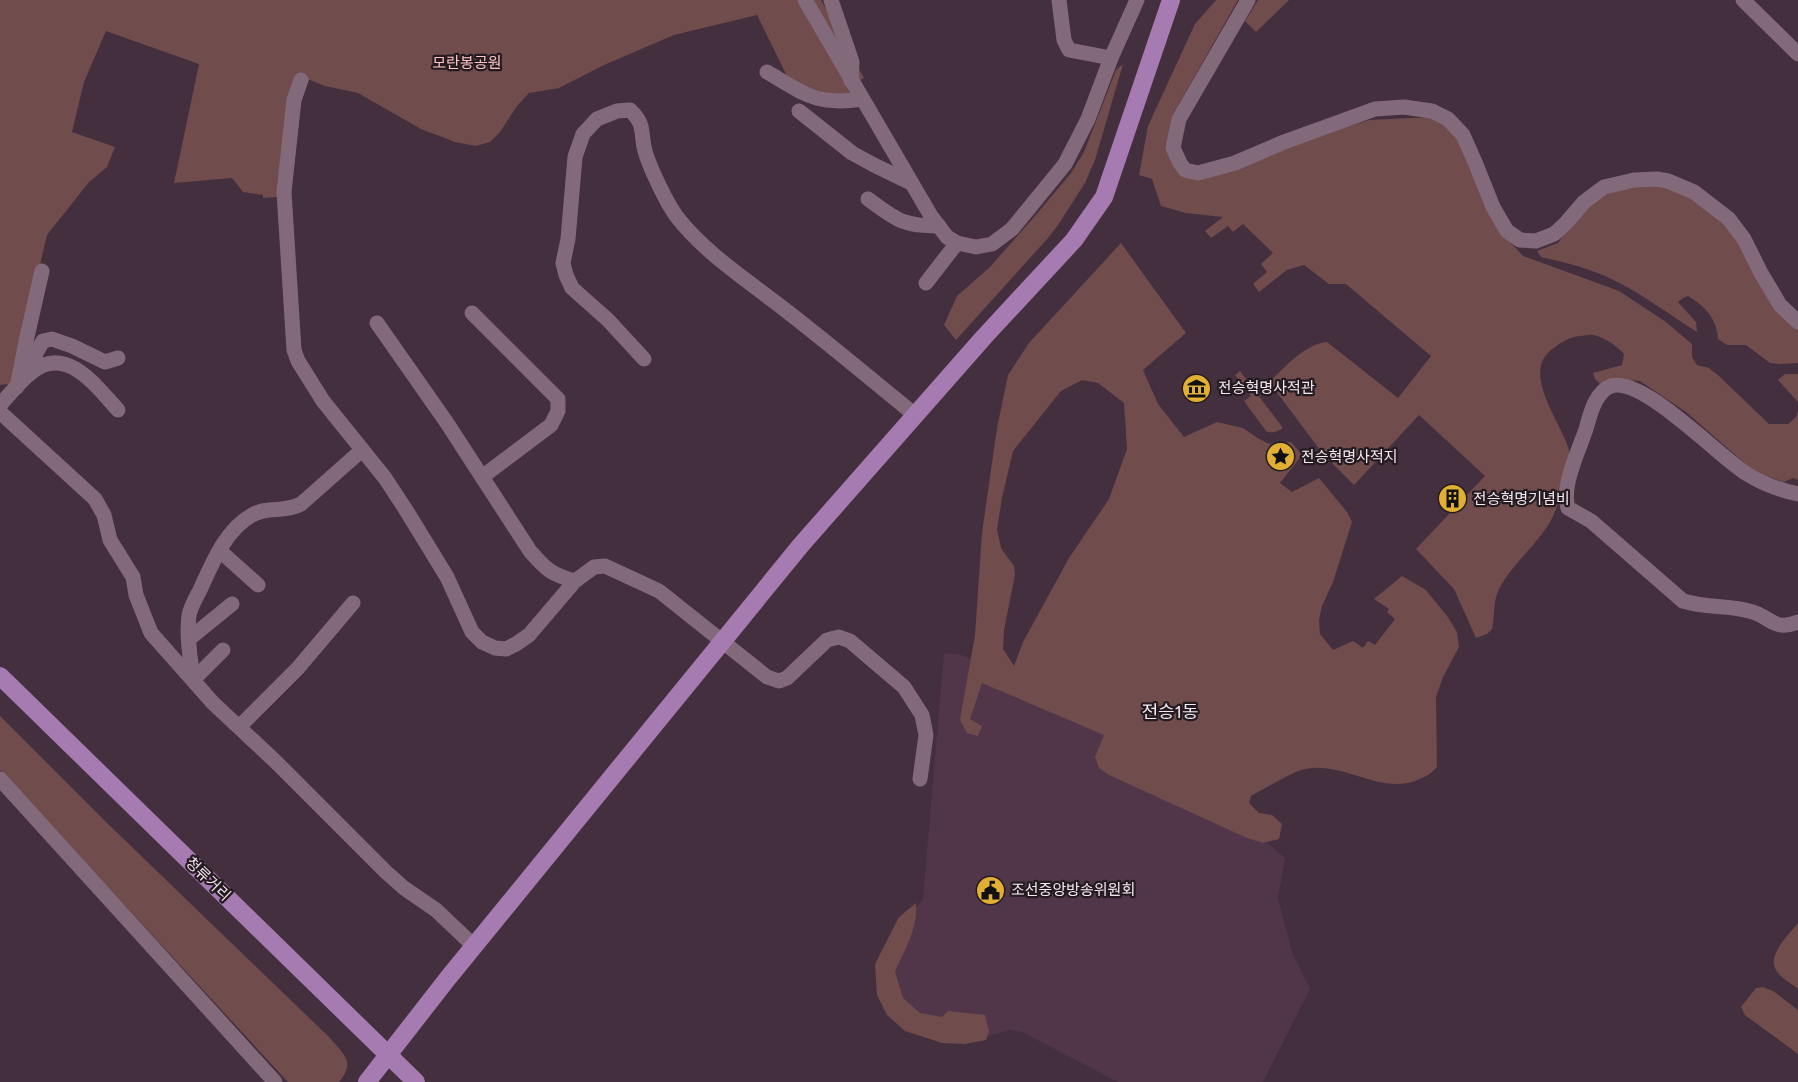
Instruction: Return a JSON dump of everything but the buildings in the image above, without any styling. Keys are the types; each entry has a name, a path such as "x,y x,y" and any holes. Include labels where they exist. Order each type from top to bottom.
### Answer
{"main road":[{"path":"367,1082 474,946 801,545 915,414 1074,240 1104,197 1171,0"},
{"name":"청류거리","path":"0,676 416,1082"}],"street":[{"path":"805,0 931,216 947,237 957,243 976,247 992,244 1012,229 1065,164 1088,119 1111,58 1137,0"},
{"path":"831,0 852,62 851,81"},
{"path":"1059,0 1064,40 1069,50 1111,58"},
{"path":"1248,0 1179,119 1173,148 1185,170 1198,173 1235,163 1284,142 1375,109 1404,107 1432,111 1448,119 1463,135 1493,207 1507,231 1520,240 1536,241 1554,234 1584,202 1604,187 1635,180 1668,181 1694,192 1729,219 1744,239 1780,304 1798,322"},
{"path":"1743,0 1798,54"},
{"path":"767,72 812,98 827,102 862,99"},
{"path":"301,80 294,100 284,192 294,350 298,362 323,401 385,478 406,510 447,577 472,632 482,642 495,648 506,649 529,634 575,581 594,567 605,566 659,591 721,642 767,676 779,681 787,678 827,640 839,637 850,641 904,687 922,715 926,735 920,778"},
{"path":"644,359 608,320 572,288 563,263 568,239 575,158 583,134 597,119 617,111 630,110 639,118 645,151 662,190 675,215 695,237 732,271 784,309 915,414"},
{"path":"799,111 852,153 911,183"},
{"path":"868,199 897,220 917,226 939,226"},
{"path":"926,283 957,243"},
{"path":"17,387 42,271"},
{"path":"472,313 558,399 558,411 551,425 482,477"},
{"path":"376,323 435,405 530,550 546,570 575,581"},
{"path":"33,371 36,353 43,342 52,339 105,362 118,358"},
{"path":"0,405 33,371 49,362 59,362 71,365 118,410"},
{"path":"1798,494 1779,490 1745,473 1649,397 1626,386 1611,386 1601,392 1593,406 1568,483 1565,500 1568,508 1590,520 1683,601 1697,606 1750,611 1786,626 1798,622"},
{"path":"0,412 94,499 104,515 110,540 133,577 136,595 151,633 239,727 386,872 404,888 436,910 474,946"},
{"path":"193,680 189,614 220,551 236,528 252,515 269,509 291,509 301,504 362,450"},
{"path":"220,551 258,585"},
{"path":"239,727 298,668 353,603"},
{"path":"189,639 232,604"},
{"path":"193,680 223,650"},
{"path":"0,779 274,1082"}],"shaded area":[{"path":"944,653 961,655 977,661 1109,734 1256,833 1285,858 1278,898 1292,952 1310,989 1263,1082 1118,1082 1022,1032 1009,1030 974,1040 939,1036 881,979 885,948 923,899"}],"green space":[{"name":"모란봉공원","path":"0,0 821,0 864,78 849,86 850,96 845,99 790,82 757,15 674,35 604,65 559,88 529,93 490,142 476,146 455,142 421,129 358,93 325,86 310,80 293,84 277,197 263,198 263,195 243,192 232,178 174,183 199,64 106,31 84,82 72,132 115,147 107,167 89,182 47,235 11,387 7,384 0,385"},
{"path":"1216,0 1238,0 1172,116 1167,148 1184,176 1369,120 1434,117 1449,127 1459,139 1502,233 1523,256 1619,291 1666,322 1692,344 1692,357 1697,365 1709,368 1719,376 1769,424 1788,424 1796,417 1798,411 1798,480 1793,478 1784,482 1763,475 1749,467 1686,412 1640,381 1625,380 1602,386 1593,373 1622,365 1624,354 1610,342 1591,335 1565,341 1551,350 1543,360 1540,372 1546,399 1569,450 1558,503 1554,515 1540,537 1514,567 1499,589 1492,629 1487,634 1476,638 1454,589 1416,549 1485,476 1419,415 1354,485 1323,454 1269,382 1310,347 1327,342 1398,398 1431,356 1346,284 1329,284 1304,265 1287,270 1259,292 1253,284 1267,272 1261,264 1273,253 1243,224 1233,232 1228,226 1211,238 1205,231 1223,217 1186,213 1161,206 1152,179 1139,175 1148,126 1195,24"},
{"path":"1258,0 1289,0 1256,32 1245,21"},
{"path":"1123,64 1095,160 1085,183 1048,238 956,340 944,325 957,296 990,267 1071,173 1084,152 1116,70"},
{"path":"1655,184 1692,196 1724,222 1798,328 1798,363 1770,363 1746,345 1727,345 1718,339 1713,319 1700,304 1688,296 1678,302 1696,322 1697,332 1617,282 1581,267 1541,257 1537,251 1558,243 1573,221 1606,191"},
{"path":"1121,243 1186,333 1143,370 1158,404 1184,437 1217,422 1243,428 1272,445 1291,442 1302,455 1280,483 1292,492 1319,478 1347,512 1352,522 1319,620 1320,634 1333,650 1353,641 1363,648 1368,641 1375,645 1395,619 1387,612 1389,609 1374,599 1402,576 1426,590 1457,632 1459,647 1443,677 1436,697 1437,767 1434,770 1424,777 1407,783 1393,784 1320,768 1293,773 1251,796 1249,803 1259,813 1272,815 1282,824 1279,839 1263,843 1247,838 1109,775 1099,768 1095,757 1104,735 982,683 970,719 982,726 978,736 967,733 960,720 975,635 982,533 997,428 1008,375 1029,343","holes":["1082,380 1098,383 1124,403 1127,449 1109,499 1069,558 1023,642 1014,666 1003,649 1004,630 1015,575 1014,566 1001,548 997,529 1013,451 1061,391"]},
{"path":"1240,371 1283,428 1274,432 1266,431 1244,401 1251,396 1235,375"},
{"path":"1785,374 1798,374 1798,402 1778,380"},
{"path":"0,716 105,821 330,1038 346,1059 347,1069 339,1082 288,1082 0,770"},
{"path":"916,903 913,930 895,972 903,998 920,1013 942,1017 948,1011 985,1015 989,1031 986,1040 965,1044 942,1043 905,1031 887,1015 877,995 875,964 899,917"},
{"path":"1798,923 1798,989 1778,973 1774,967 1774,960 1779,947"},
{"path":"1763,987 1773,991 1798,1010 1798,1054 1745,1015 1741,1007 1756,988"}],"place":[{"name":"전승혁명사적관","path":"1197,388"},
{"name":"전승혁명사적지","path":"1280,457"},
{"name":"전승혁명기념비","path":"1452,499"},
{"name":"조선중앙방송위원회","path":"990,890"}],"district":[{"name":"전승1동","path":"1170,712"}]}
